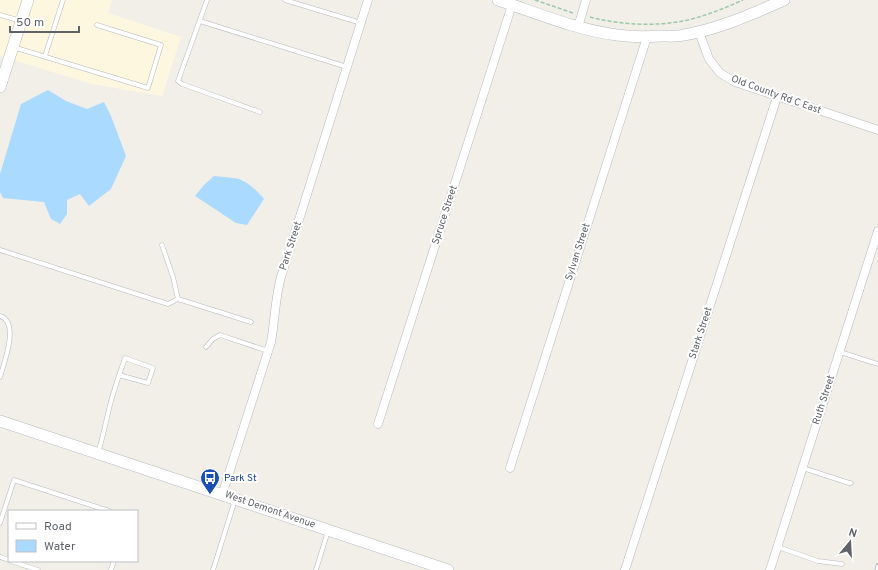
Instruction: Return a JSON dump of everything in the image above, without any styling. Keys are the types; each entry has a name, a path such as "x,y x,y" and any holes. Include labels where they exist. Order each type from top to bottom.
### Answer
{"street":[{"path":"0,87 28,0"},
{"name":"Park Street","path":"222,494 268,351 274,325 277,290 368,0"},
{"path":"498,0 578,27 617,35 647,37 683,36 699,32 744,18 773,2 784,0"},
{"path":"578,27 586,0"},
{"name":"Spruce Street","path":"378,424 512,5"},
{"name":"Old County Rd C East","path":"699,32 709,59 720,73 735,82 878,130"},
{"name":"Sylvan Street","path":"510,468 647,37"},
{"name":"Stark Street","path":"625,570 777,97"},
{"name":"Ruth Street","path":"770,570 878,230"},
{"name":"West Demont Avenue","path":"0,421 448,570"}],"lane":[{"path":"45,56 63,0"},
{"path":"207,0 178,81 182,84 260,112"},
{"path":"285,0 361,24"},
{"path":"0,15 21,22"},
{"path":"200,21 347,67"},
{"path":"13,47 148,88 161,45 97,25"},
{"path":"162,245 173,277 178,299"},
{"path":"0,250 168,304 178,299 251,322"},
{"path":"0,316 4,317 10,329 10,342 0,377"},
{"path":"206,347 213,338 223,335 268,351"},
{"path":"840,352 878,364"},
{"path":"98,453 104,436 110,404 125,358 153,368 148,383 120,375"},
{"path":"803,468 852,483"},
{"path":"0,523 14,480 106,510"},
{"path":"213,570 235,499"},
{"path":"316,570 328,530"},
{"path":"778,548 818,561 842,564"},
{"path":"13,562 38,570"}],"path":[{"path":"535,0 572,12"},
{"path":"593,18 634,24 687,20 717,12 744,0"}],"shaded area":[{"path":"0,0 112,0 108,13 181,37 162,96 92,84 0,56"}],"water":[{"path":"48,90 66,101 87,109 104,102 111,116 126,156 111,189 89,206 80,194 67,200 67,214 60,224 51,219 44,202 3,198 0,192 0,174 21,104"},
{"path":"214,176 242,180 258,192 264,199 247,225 236,223 195,196"}],"railway":[{"path":"877,570 878,565"}],"place":[{"name":"Park St","path":"210,495"}]}
